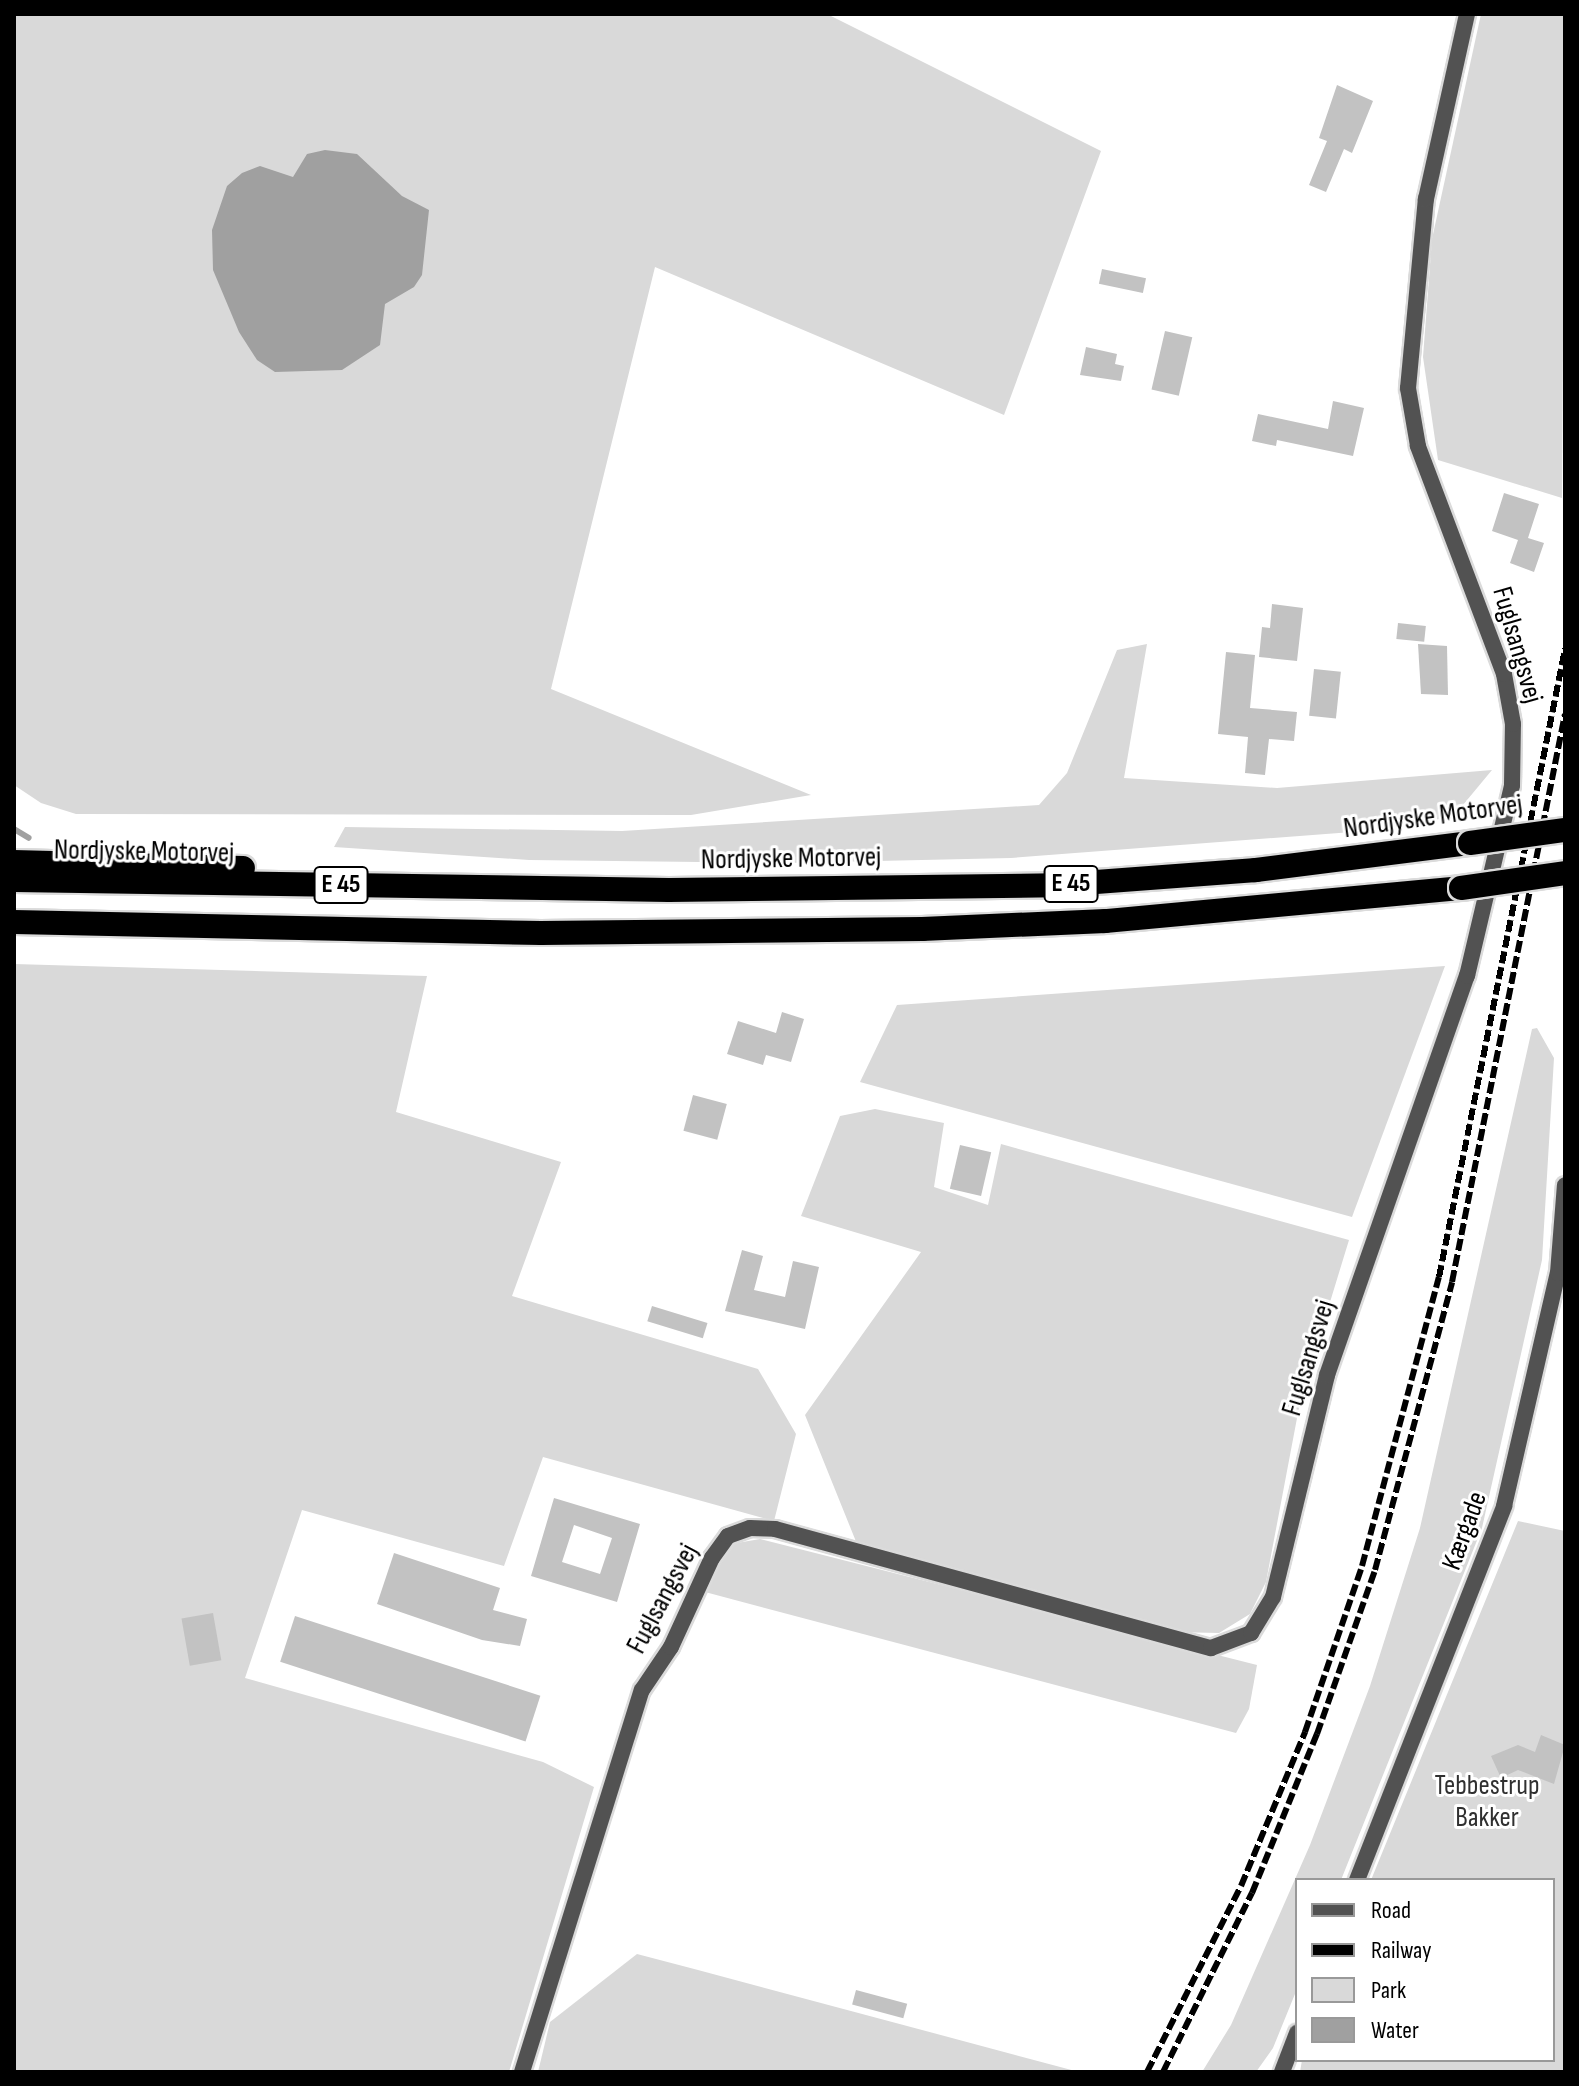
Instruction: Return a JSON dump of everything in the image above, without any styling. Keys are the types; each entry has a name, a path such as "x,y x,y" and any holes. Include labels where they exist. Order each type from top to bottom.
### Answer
{"highway":[{"name":"Nordjyske Motorvej","path":"14,880 669,890 1056,885 1256,870 1565,830"},
{"path":"14,862 202,866 669,890"},
{"name":"E 45","path":"14,922 541,933 922,929 1106,921 1461,888 1565,873"}],"street":[{"name":"Fuglsangsvej","path":"522,2072 642,1690 671,1647 712,1558 728,1536 750,1528 775,1529 1211,1648 1251,1633 1273,1597 1327,1375 1467,976 1512,785 1513,724 1504,674 1418,446 1408,388 1408,344 1426,199 1467,14"},
{"name":"Kærgade","path":"1358,1878 1504,1506 1558,1273 1565,1185"},
{"path":"1282,2072 1295,2038"}],"green space":[{"path":"14,14 827,14 1101,151 1004,415 655,267 551,689 811,795 691,815 76,814 41,803 14,785"},
{"path":"1481,14 1565,14 1562,498 1438,460 1423,357 1432,239"},
{"path":"1147,644 1124,778 1277,788 1492,770 1453,817 1352,832 1011,858 788,863 529,860 334,847 345,827 622,831 1039,805 1067,773 1117,650"},
{"path":"14,964 427,976 396,1112 561,1162 512,1296 758,1369 796,1434 774,1521 543,1457 504,1566 302,1510 245,1678 543,1762 594,1787 509,2072 14,2072"},
{"path":"1445,966 1352,1217 860,1082 897,1005"},
{"path":"1537,1028 1554,1058 1542,1260 1482,1528 1342,1878 1296,1878 1370,1686 1420,1528 1532,1029"},
{"path":"875,1109 944,1123 934,1187 988,1205 1001,1144 1349,1240 1301,1397 1266,1582 1250,1614 1219,1633 1172,1632 859,1549 805,1415 921,1252 801,1216 840,1116"},
{"name":"Tebbestrup Bakker","path":"1518,1521 1565,1531 1565,2072 1300,2072 1302,2062 1555,2062 1555,1878 1372,1878"},
{"path":"760,1539 1257,1665 1249,1709 1236,1733 705,1592 714,1566 731,1544"},
{"path":"1295,1879 1295,1994 1273,2048 1256,2072 1202,2072 1231,2025"},
{"path":"637,1954 1079,2072 538,2072 550,2022"}],"water":[{"path":"325,150 357,154 402,196 429,210 422,275 414,287 385,304 380,345 342,370 275,372 257,360 239,332 213,270 212,230 227,186 242,173 260,166 293,177 307,154"}],"building":[{"path":"1337,85 1373,101 1352,153 1344,149 1326,192 1309,185 1327,141 1319,138"},
{"path":"1102,269 1146,278 1143,293 1099,284"},
{"path":"1165,331 1192,337 1179,396 1152,389"},
{"path":"1086,347 1117,354 1115,364 1124,366 1121,381 1080,375"},
{"path":"1333,401 1364,408 1353,456 1277,440 1276,446 1252,441 1258,414 1328,429"},
{"path":"1504,493 1539,504 1528,538 1544,543 1534,572 1510,563 1518,540 1492,531"},
{"path":"1272,604 1303,608 1297,661 1259,657 1262,627 1270,628"},
{"path":"1398,623 1426,626 1424,642 1396,639"},
{"path":"1418,644 1447,646 1448,695 1421,694"},
{"path":"1226,652 1255,655 1250,708 1297,712 1294,741 1269,739 1265,775 1245,773 1248,737 1218,734"},
{"path":"1314,669 1341,672 1336,719 1309,716"},
{"path":"782,1012 804,1019 791,1062 766,1055 763,1065 727,1054 738,1021 776,1033"},
{"path":"693,1095 727,1104 717,1140 683,1131"},
{"path":"960,1145 991,1152 981,1196 950,1189"},
{"path":"742,1250 763,1256 754,1290 785,1297 793,1261 819,1267 805,1329 725,1311"},
{"path":"652,1306 707,1323 703,1338 647,1321"},
{"path":"554,1498 640,1524 617,1602 531,1576","holes":["574,1525 612,1538 600,1574 562,1562"]},
{"path":"394,1553 500,1588 493,1610 527,1619 520,1646 482,1640 377,1604"},
{"path":"213,1613 221,1660 190,1666 181,1619"},
{"path":"295,1616 540,1696 526,1741 280,1662"},
{"path":"1541,1735 1565,1745 1554,1784 1518,1770 1501,1778 1491,1756 1518,1745 1535,1752"},
{"path":"856,1990 907,2004 903,2018 852,2004"}],"waterway":[{"path":"14,829 29,838"}],"railway":[{"path":"1147,2072 1241,1886 1305,1732 1362,1566 1439,1277 1565,649"},
{"path":"1163,2072 1252,1893 1317,1734 1375,1570 1452,1282 1565,714"}]}
